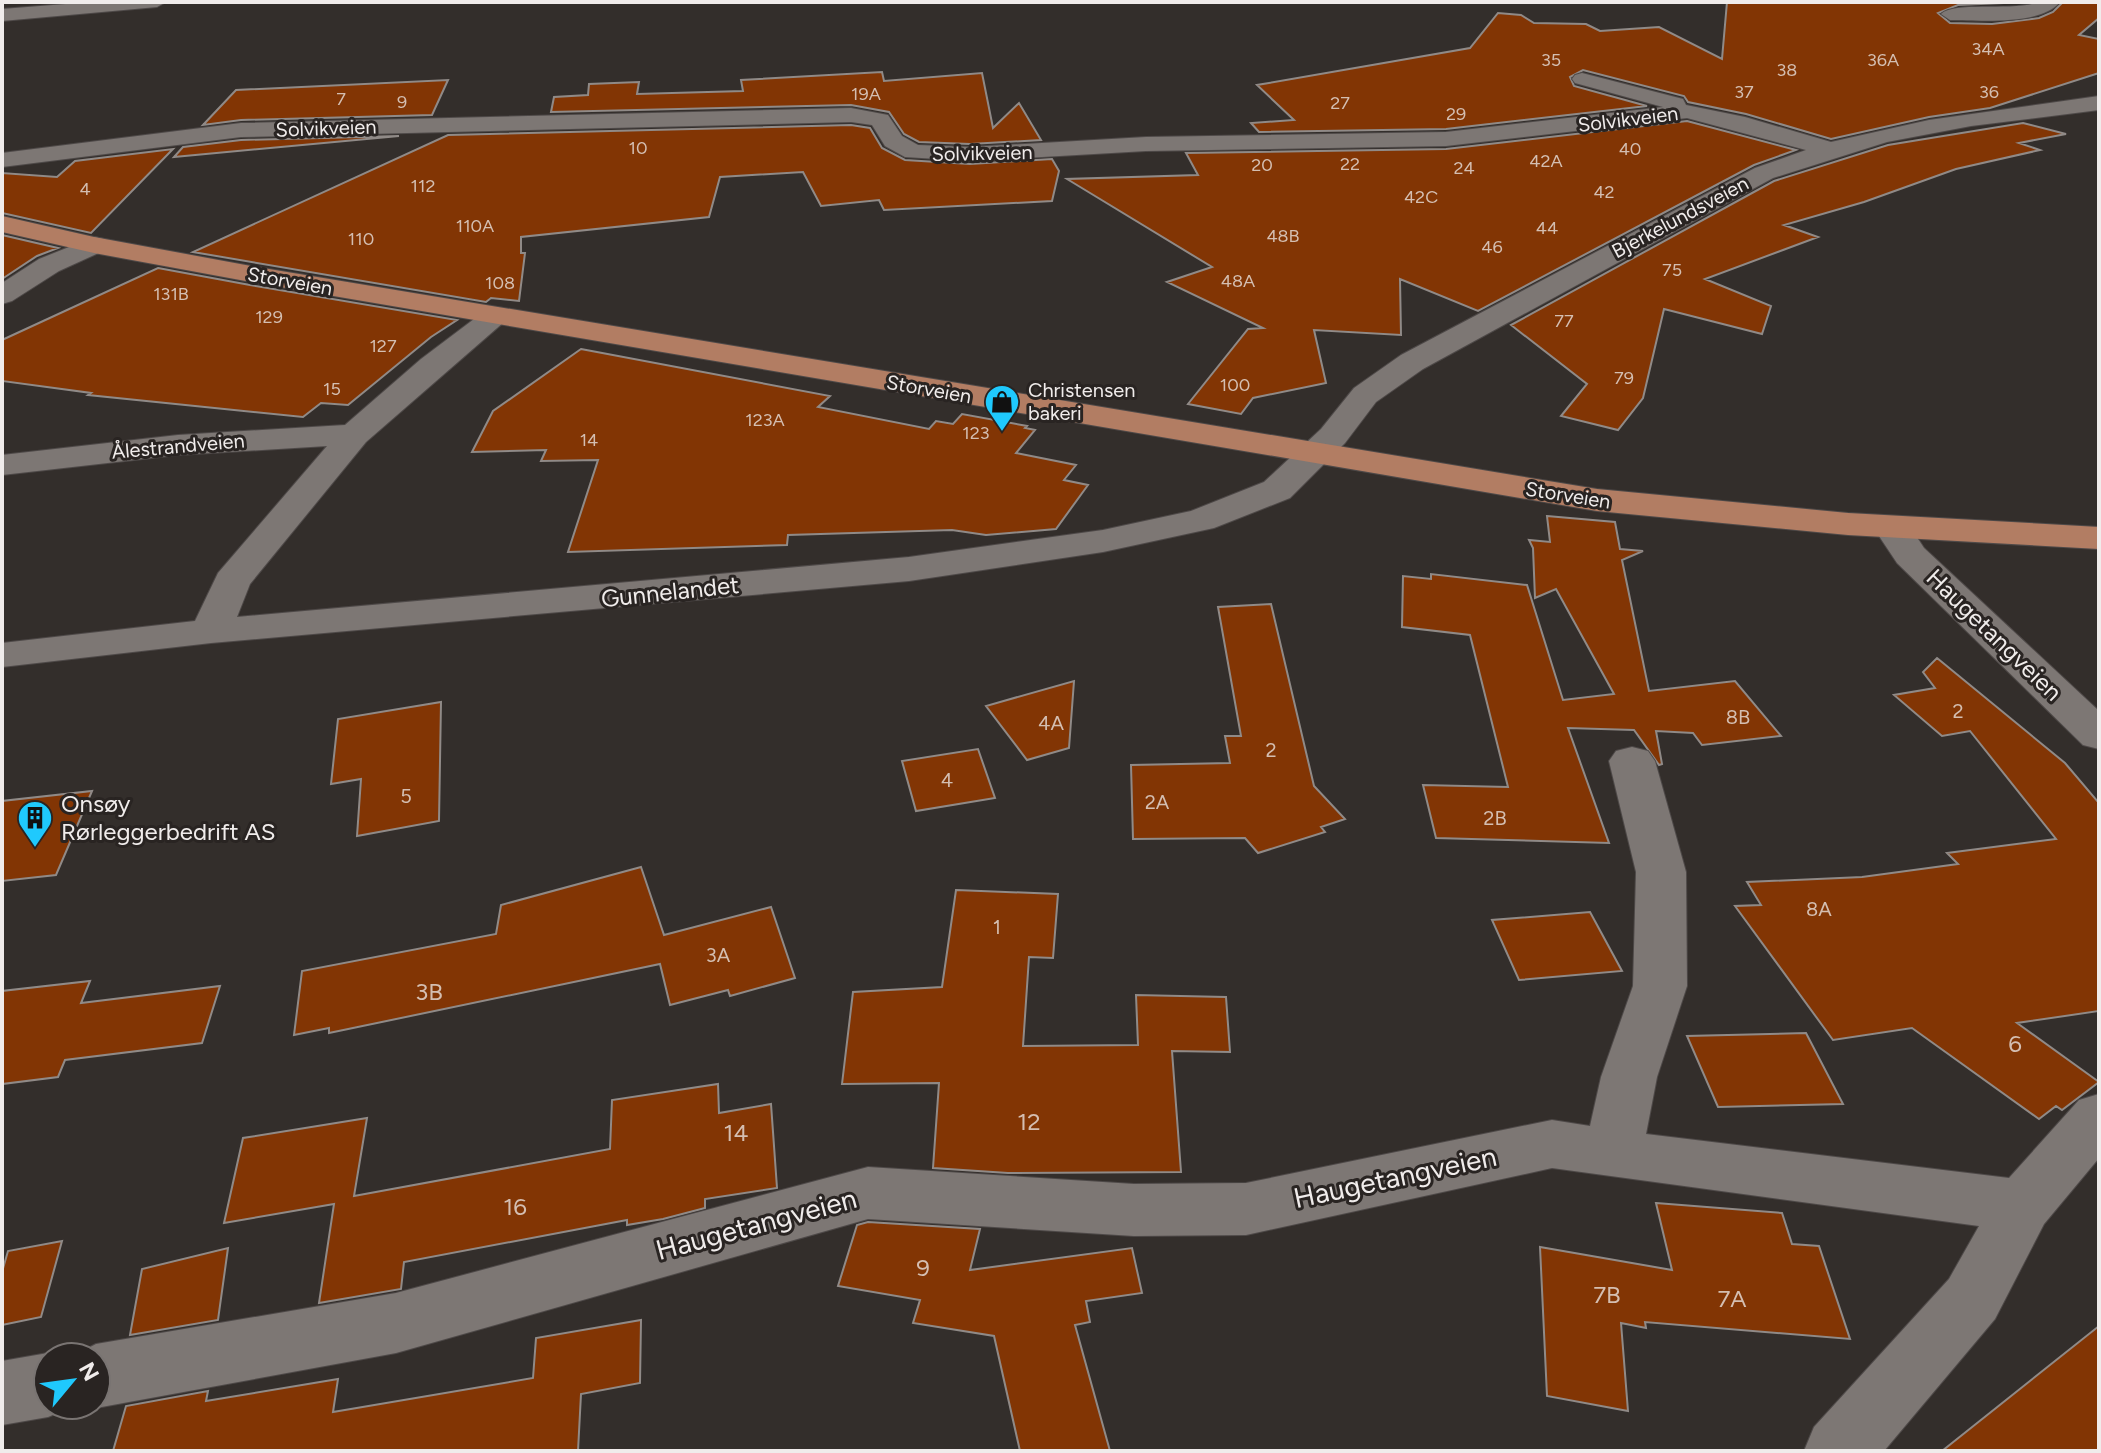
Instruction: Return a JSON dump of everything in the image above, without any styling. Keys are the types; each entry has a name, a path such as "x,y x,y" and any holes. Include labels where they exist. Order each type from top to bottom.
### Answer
{"main road":[{"name":"Storveien","path":"2,224 94,245 496,316 1597,500 1751,519 1894,530 2099,538"}],"street":[{"path":"2,15 157,2"},
{"path":"1950,14 2029,10 2043,8 2051,2"},
{"path":"1582,79 1641,93 1680,105 1687,111"},
{"name":"Bjerkelundsveien","path":"1315,454 1365,395 1412,362 1721,194 1828,149 1927,127 2099,103"},
{"name":"Solvikveien","path":"2,160 82,153 227,132 851,115 880,120 901,147 913,152 941,154 1056,151 1146,144 1446,139 1687,111 1828,149"},
{"path":"2,295 49,265 94,245"},
{"path":"211,631 232,581 334,463 354,435 432,366 496,316"},
{"name":"Ålestrandveien","path":"2,465 195,443 354,435"},
{"name":"Gunnelandet","path":"2,655 211,631 909,569 1103,541 1201,520 1277,490 1315,454"},
{"name":"Haugetangveien","path":"1894,530 1910,555 2099,735"},
{"path":"1613,1154 1629,1077 1660,986 1661,872 1632,761"},
{"path":"1839,1451 1972,1299 2022,1206 2099,1117"},
{"name":"Haugetangveien","path":"112,1373 396,1323 868,1193 1134,1210 1246,1209 1552,1144 2022,1206"},
{"path":"2,1393 32,1388"}],"building":[{"path":"1727,2 2027,2 1958,5 1938,13 1950,23 1992,24 2039,18 2053,12 2063,2 2099,2 2099,18 2079,35 2099,39 2099,73 1990,108 1929,117 1831,139 1746,114 1688,102 1684,96 1583,70 1570,77 1574,86 1647,106 1446,129 1259,132 1251,123 1294,120 1257,85 1470,48 1498,13 1521,15 1534,23 1586,24 1600,31 1659,27 1722,59"},
{"path":"882,72 884,81 982,73 993,128 1019,103 1041,140 970,144 919,142 904,134 889,112 851,105 551,112 554,97 588,95 589,84 639,82 637,94 743,91 741,80"},
{"path":"448,80 432,115 241,120 203,125 236,90"},
{"path":"1687,121 1796,150 1754,165 1478,311 1400,279 1401,335 1314,330 1326,383 1253,398 1241,414 1188,404 1248,329 1263,328 1167,282 1212,267 1067,179 1198,175 1186,153 1446,149"},
{"path":"2023,123 2066,134 2019,143 2040,150 1956,169 1864,202 1784,225 1818,237 1705,279 1771,306 1762,334 1664,309 1643,398 1618,430 1561,416 1587,384 1511,325 1774,181 1888,145"},
{"path":"851,125 870,128 882,148 905,160 970,164 1052,159 1059,171 1052,201 884,210 879,200 821,206 803,172 720,177 709,217 521,237 521,253 525,253 519,301 491,298 486,302 193,252 448,135"},
{"path":"399,136 174,157 183,147 241,140"},
{"path":"173,149 91,233 2,213 2,173 57,177 75,161"},
{"path":"2,235 58,248 37,256 2,279"},
{"path":"158,268 457,320 431,337 348,405 321,403 303,417 88,395 91,393 2,381 2,340"},
{"path":"581,349 830,396 818,407 929,429 936,421 953,424 962,414 1027,426 1025,428 1035,430 1016,453 1076,465 1064,480 1088,485 1056,529 986,535 952,530 788,535 787,545 568,552 598,460 541,461 546,450 472,452 493,411"},
{"path":"1547,516 1615,522 1620,549 1643,551 1622,560 1649,691 1735,681 1781,736 1702,745 1693,733 1656,731 1662,764 1659,765 1634,730 1568,728 1609,843 1436,838 1423,785 1508,787 1470,635 1402,627 1403,576 1431,579 1431,574 1527,585 1563,700 1614,694 1556,589 1535,598 1533,548 1529,540 1550,542"},
{"path":"1271,604 1314,786 1345,819 1321,827 1325,832 1258,853 1245,838 1133,839 1131,765 1230,763 1225,736 1241,736 1218,607"},
{"path":"1937,658 2065,763 2099,803 2099,1011 2017,1023 2099,1082 2062,1110 2056,1106 2039,1119 1912,1028 1833,1040 1735,906 1761,905 1747,882 1862,877 1958,864 1947,853 2056,839 1970,731 1942,736 1894,695 1935,688 1923,672"},
{"path":"1074,681 1069,748 1027,760 986,706"},
{"path":"441,702 439,821 357,836 361,779 331,784 338,719"},
{"path":"978,749 995,798 916,811 902,761"},
{"name":"Onsøy Rørleggerbedrift AS","path":"92,791 56,875 2,881 2,801"},
{"path":"641,867 664,935 771,907 795,978 730,996 728,990 670,1005 660,964 329,1033 329,1028 294,1035 302,971 496,934 501,905"},
{"path":"956,890 1058,894 1053,958 1029,957 1023,1046 1138,1045 1136,995 1226,997 1230,1052 1172,1051 1181,1172 1008,1173 933,1168 939,1083 842,1084 853,992 942,987"},
{"path":"1590,912 1622,971 1519,980 1492,920"},
{"path":"90,981 81,1003 220,986 202,1043 65,1060 58,1077 2,1084 2,991"},
{"path":"1806,1033 1843,1104 1718,1107 1687,1036"},
{"path":"718,1084 719,1113 771,1104 777,1188 705,1199 705,1208 663,1219 627,1225 627,1220 404,1262 401,1289 319,1303 334,1204 224,1223 243,1138 367,1118 354,1196 610,1149 612,1100"},
{"path":"1656,1203 1782,1213 1792,1244 1819,1246 1850,1339 1645,1322 1646,1328 1621,1323 1628,1411 1547,1396 1540,1247 1672,1270"},
{"path":"868,1222 980,1229 970,1270 1132,1248 1142,1293 1086,1301 1090,1322 1075,1325 1110,1451 1020,1451 994,1336 913,1323 920,1300 838,1286 857,1225"},
{"path":"62,1241 41,1317 2,1325 2,1272 8,1251"},
{"path":"228,1248 218,1320 130,1335 142,1269"},
{"path":"641,1320 640,1383 581,1394 578,1451 113,1451 126,1406 208,1391 206,1401 338,1379 333,1412 533,1378 536,1338"},
{"path":"2099,1326 2099,1451 1942,1451"}],"place":[{"name":"Christensen bakeri","path":"1002,433"},
{"name":"Onsøy Rørleggerbedrift AS","path":"35,849"}]}
